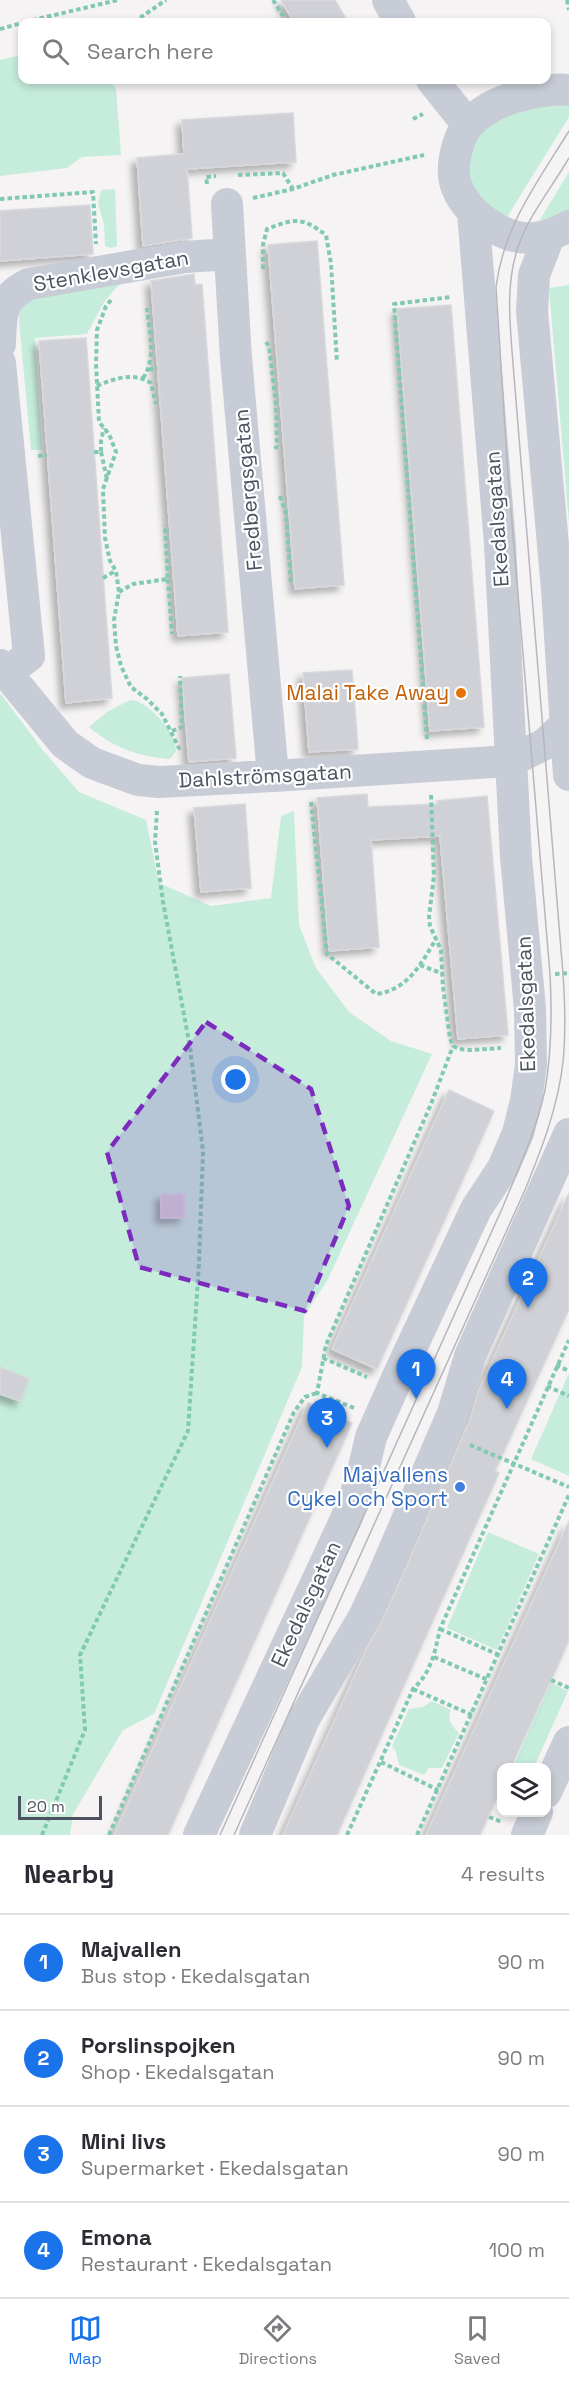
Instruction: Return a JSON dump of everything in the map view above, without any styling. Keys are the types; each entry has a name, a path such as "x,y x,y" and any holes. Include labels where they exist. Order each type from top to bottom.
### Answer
{"street":[{"path":"388,0 398,18"},
{"path":"435,84 468,125"},
{"path":"559,231 533,239 509,234 484,221 473,212 455,184 454,174 457,151 468,125 492,105 541,91 569,90"},
{"name":"Fredbergsgatan","path":"227,204 246,478 273,776"},
{"name":"Ekedalsgatan","path":"199,1835 346,1519 361,1480 371,1437 413,1343 476,1209 502,1168 518,1132 529,1083 532,1038 516,857 500,544 473,212"},
{"path":"559,231 534,275 532,311 557,589 569,775"},
{"name":"Stenklevsgatan","path":"0,344 1,318 6,300 14,291 29,284 105,285 185,257 229,254"},
{"path":"0,363 29,656 3,669"},
{"name":"Dahlströmsgatan","path":"3,669 65,744 92,763 138,780 159,782 511,761 544,744 565,725"},
{"path":"255,1835 304,1719 365,1615 453,1413 470,1356 569,1134"},
{"path":"551,1781 569,1742"},
{"path":"528,1835 535,1817"}],"path":[{"path":"44,18 118,0"},
{"path":"140,18 166,0"},
{"path":"273,0 285,18"},
{"path":"567,0 569,10"},
{"path":"0,29 18,24"},
{"path":"227,204 293,189 333,175 424,155"},
{"path":"0,199 93,192 106,306 97,330 99,422 116,452 103,489 105,538 110,561 116,570 119,592 114,620 121,666 131,687 162,714 182,756"},
{"path":"263,280 263,245 267,229 292,219 310,223 326,235 331,264 337,362"},
{"path":"428,743 394,304 454,296"},
{"path":"143,378 152,360 147,308"},
{"path":"264,339 269,346 276,404"},
{"path":"149,370 158,367"},
{"path":"97,386 116,378 143,378 151,383 156,404"},
{"path":"104,428 101,452 107,479"},
{"path":"94,452 101,452"},
{"path":"165,525 172,634"},
{"path":"103,578 116,570"},
{"path":"119,592 133,584 168,579"},
{"path":"172,731 182,727 180,676"},
{"path":"42,1835 85,1730 80,1655 188,1431 199,1263 203,1151 190,1047 163,902 155,842 159,782"},
{"path":"317,1393 326,1346 431,1104 453,1046 448,1026 441,950 430,926 429,917 434,876 430,788"},
{"path":"310,796 327,954 376,994 396,990 420,965 436,939"},
{"path":"420,965 442,975"},
{"path":"453,1046 470,1050 504,1047"},
{"path":"347,1835 413,1689 423,1680 434,1657 440,1629 569,1340"},
{"path":"323,1358 370,1379"},
{"path":"556,1365 569,1371"},
{"path":"547,1386 569,1396"},
{"path":"109,1835 294,1412 305,1397 317,1393 357,1409"},
{"path":"444,1434 569,1487"},
{"path":"417,1835 569,1495"},
{"path":"440,1629 499,1655"},
{"path":"434,1657 488,1680"},
{"path":"551,1680 569,1688"},
{"path":"413,1689 472,1714"},
{"path":"381,1761 438,1790"}],"highlighted area":[{"path":"206,1022 311,1089 349,1206 305,1311 139,1267 107,1152"}],"green space":[{"path":"18,56 18,84 113,84 116,89 121,155 82,157 67,168 0,176 0,60"},
{"path":"569,101 569,117 507,217 490,208 478,196 471,182 468,167 471,152 478,138 489,125 511,111"},
{"path":"569,172 569,210 560,216 539,221"},
{"path":"115,189 117,246 111,248 105,246 104,225 98,203 101,190"},
{"path":"124,279 104,302 87,334 35,338 42,450 31,450 19,320 21,301"},
{"path":"569,285 569,523 549,288"},
{"path":"0,693 42,749 79,792 146,820 159,883 211,906 271,898 281,816 294,811 299,925 316,968 349,1012 391,1041 432,1054 327,1281 304,1316 302,1367 154,1714 123,1730 73,1814 70,1835 0,1835"},
{"path":"130,700 148,708 170,731 176,751 170,759 126,750 89,727 107,712"},
{"path":"569,1373 569,1476 531,1459"},
{"path":"488,1532 539,1554 497,1650 447,1628"},
{"path":"551,1683 568,1691 536,1763 515,1763"},
{"path":"432,1701 451,1710 450,1720 459,1733 442,1768 429,1768 424,1775 399,1765 392,1746 409,1709 423,1707"}],"building":[{"path":"281,0 335,0 346,18 292,18"},
{"path":"293,113 296,162 187,169 192,238 143,246 137,158 184,154 182,120"},
{"path":"90,205 93,254 0,261 0,211"},
{"path":"317,241 344,585 295,589 268,245"},
{"path":"194,274 195,285 202,284 228,632 178,636 151,281"},
{"path":"451,305 484,727 430,731 397,309"},
{"path":"86,338 112,698 66,703 39,341"},
{"path":"352,670 358,749 309,752 303,673"},
{"path":"229,674 236,758 189,762 182,678"},
{"path":"367,794 368,807 438,804 437,801 487,796 508,1035 458,1039 440,836 371,840 379,947 329,951 317,798"},
{"path":"245,804 251,888 201,892 194,808"},
{"path":"449,1090 494,1111 377,1369 332,1349"},
{"path":"569,1193 569,1309 495,1471 499,1473 337,1835 283,1835 366,1650 399,1584 470,1420 478,1392"},
{"path":"161,1194 184,1194 184,1218 161,1218"},
{"path":"0,1367 29,1379 20,1401 0,1394"},
{"path":"308,1403 352,1423 168,1835 114,1835"},
{"path":"569,1521 569,1640 559,1663 513,1763 497,1763 497,1798 480,1835 426,1835"}],"tram line":[{"path":"220,1835 501,1211 520,1167 545,1090 551,1032 550,974 508,476 496,287 500,265 514,224 569,131"},
{"path":"234,1835 525,1190 548,1127 561,1079 565,1029 563,974 510,327 510,294 514,263 523,235 534,212 569,158"}],"place":[{"name":"Malai Take Away","path":"461,693"},
{"name":"Porslinspojken","path":"528,1308"},
{"name":"Majvallen","path":"416,1399"},
{"name":"Emona","path":"507,1409"},
{"name":"Mini livs","path":"327,1448"},
{"name":"Majvallens Cykel och Sport","path":"460,1487"}]}
